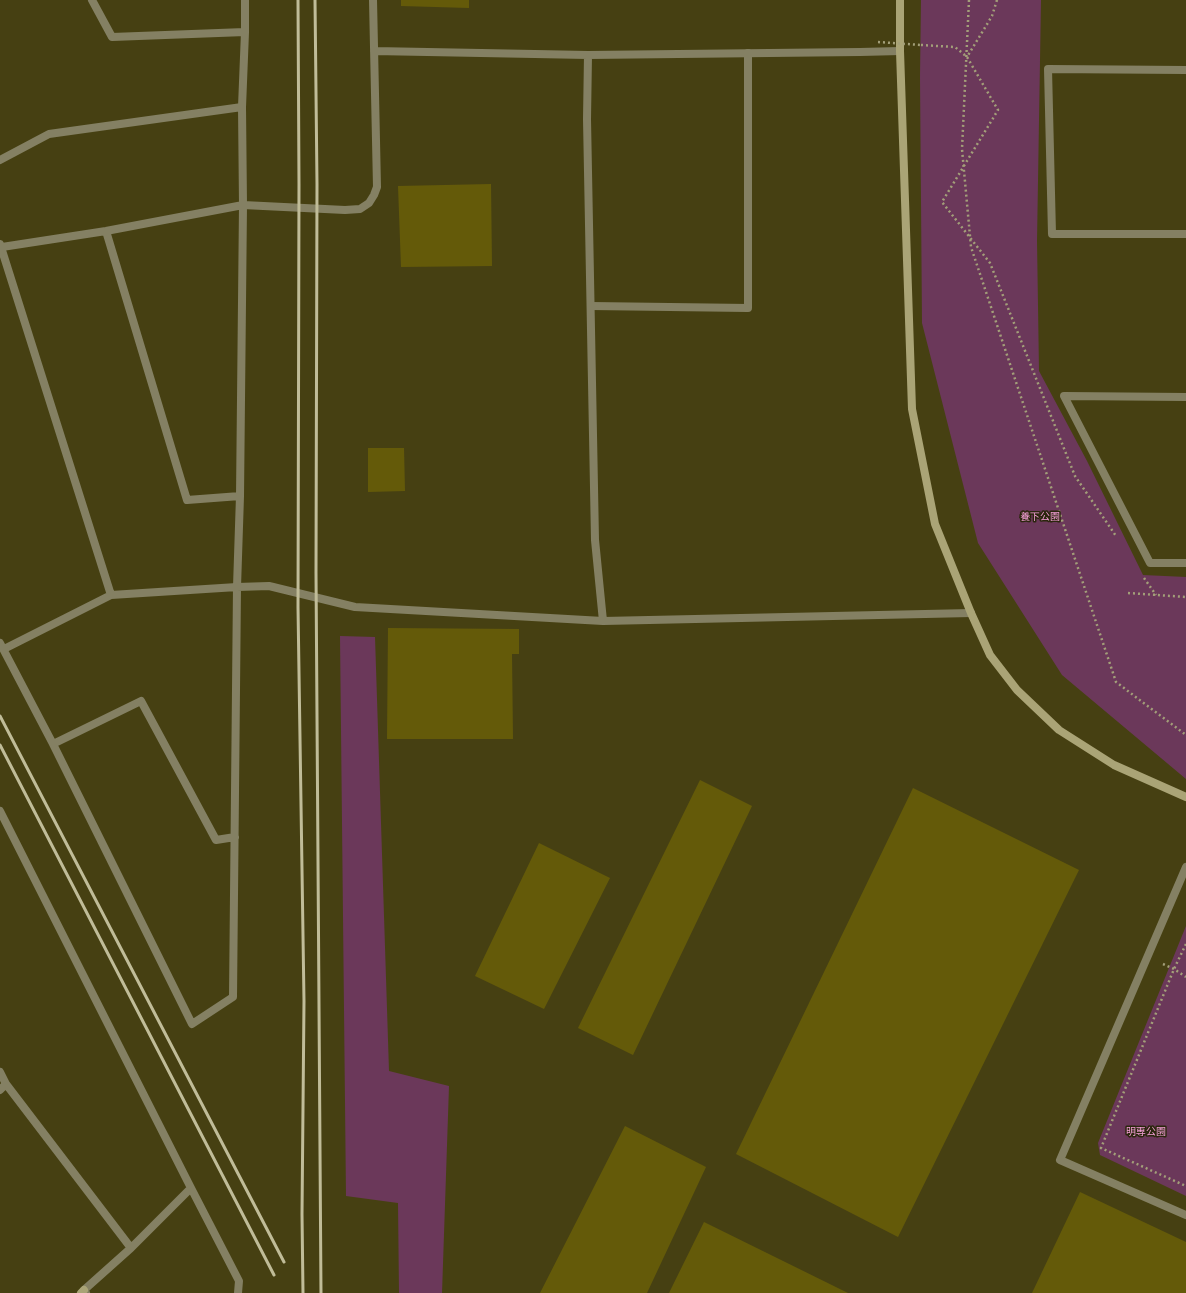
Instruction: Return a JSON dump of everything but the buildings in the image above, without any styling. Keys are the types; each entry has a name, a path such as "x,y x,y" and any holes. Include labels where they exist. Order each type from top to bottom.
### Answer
{"street":[{"path":"92,0 112,36 245,32"},
{"path":"245,0 242,107 243,205 240,496 237,587 233,997 192,1024 53,744 2,646 111,595 237,587 269,586 355,607 603,621 970,612"},
{"path":"111,595 1,245 106,231 243,205 346,210 360,209 369,203 377,187 373,0"},
{"path":"900,0 900,51 912,409 935,524 970,612 990,655 1017,690 1059,730 1114,765 1186,797"},
{"path":"374,51 588,54 900,51"},
{"path":"591,306 748,308 748,53"},
{"path":"588,54 587,119 595,540 603,621"},
{"path":"1186,70 1048,69 1052,234 1186,234"},
{"path":"0,160 49,134 242,107"},
{"path":"106,231 187,500 240,496"},
{"path":"1186,397 1064,396 1150,563 1186,563"},
{"path":"53,744 141,701 216,840 235,837"},
{"path":"0,811 239,1281 238,1293"},
{"path":"1186,867 1060,1160 1186,1215"},
{"path":"0,1072 3,1087 131,1248"},
{"path":"84,1292 131,1248 191,1188"}],"path":[{"path":"969,0 962,149 972,247 1116,682 1186,735"},
{"path":"967,57 992,16 997,0"},
{"path":"878,42 955,47 967,57 998,110 942,202 990,263 1075,476 1120,542"},
{"path":"1142,575 1156,595"},
{"path":"1128,593 1186,597"},
{"path":"1186,944 1174,969 1101,1148 1186,1186"},
{"path":"1148,957 1174,969 1186,977"}],"green space":[{"name":"養下公園","path":"921,0 1041,0 1037,241 1039,371 1087,461 1143,575 1186,577 1186,779 1062,675 978,543 922,323 920,77"},
{"path":"340,636 375,637 389,1071 449,1086 442,1293 399,1293 398,1203 346,1196"},
{"name":"明専公園","path":"1186,926 1186,1196 1100,1155 1098,1143"}],"railway":[{"path":"298,0 298,607 304,1001 302,1214 303,1293"},
{"path":"315,0 317,184 316,572 321,1293"},
{"path":"0,716 284,1262"},
{"path":"0,745 274,1275"}]}
